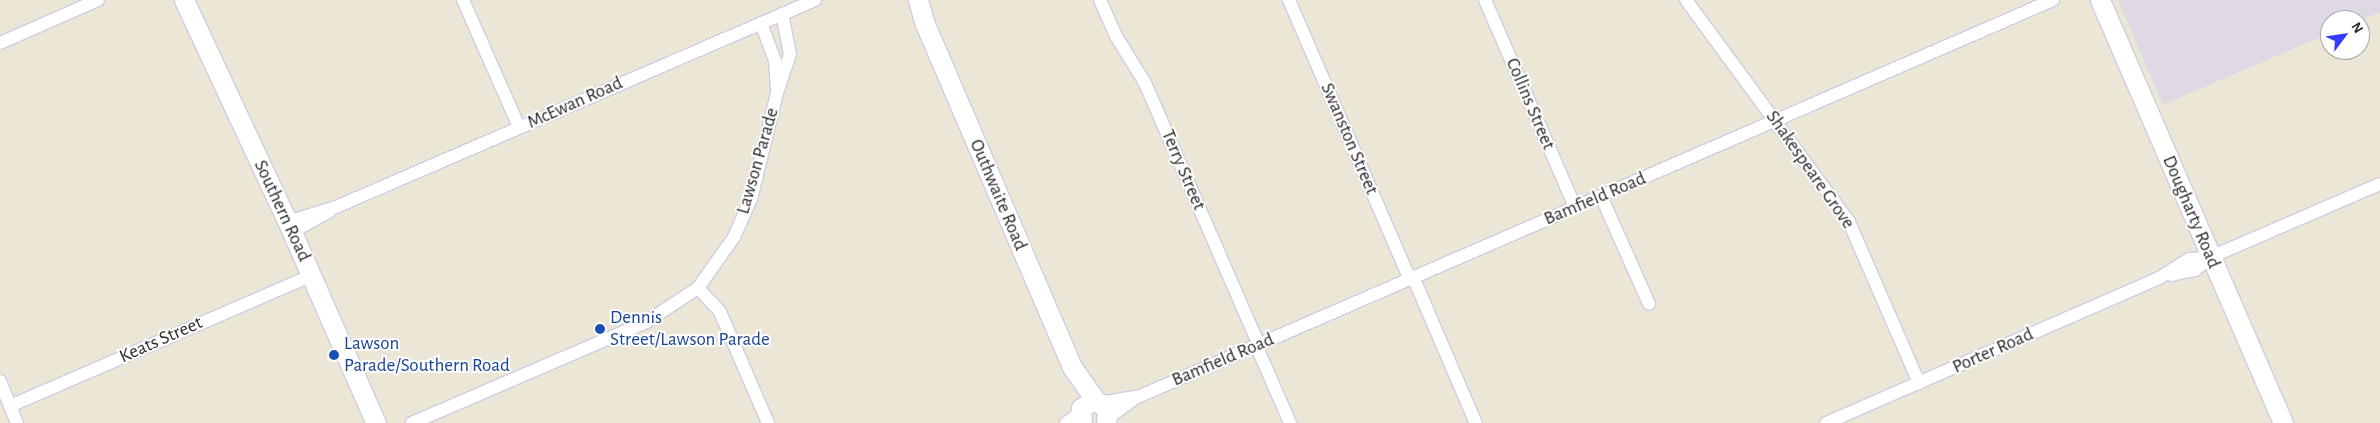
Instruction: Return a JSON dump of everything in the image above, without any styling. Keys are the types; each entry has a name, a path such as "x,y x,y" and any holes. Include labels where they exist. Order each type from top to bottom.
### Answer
{"street":[{"path":"0,43 98,0"},
{"name":"Southern Road","path":"184,0 312,275 376,423"},
{"path":"463,0 519,128"},
{"name":"McEwan Road","path":"290,227 814,0"},
{"name":"Outhwaite Road","path":"909,0 924,24 1093,416"},
{"name":"Outhwaite Road","path":"918,0 924,24"},
{"name":"Terry Street","path":"1100,0 1116,36 1142,77 1290,423"},
{"name":"Swanston Street","path":"1289,0 1476,423"},
{"name":"Collins Street","path":"1486,0 1575,207"},
{"name":"Shakespeare Grove","path":"1686,0 1776,120 1855,232 1920,383"},
{"name":"Dougharty Road","path":"2100,0 2283,423"},
{"name":"Bamfield Road","path":"1093,416 2054,1"},
{"name":"Lawson Parade","path":"412,423 646,322 698,288 723,256 742,220 777,93 790,54 782,14"},
{"name":"Lawson Parade","path":"761,22 775,61 777,93"},
{"name":"Porter Road","path":"1826,423 2159,278 2195,270 2211,256 2380,184"},
{"path":"1601,196 1649,304"},
{"name":"Keats Street","path":"10,406 312,275"},
{"path":"698,288 720,312 768,423"},
{"path":"0,381 17,423"}],"shaded area":[{"path":"2118,0 2380,0 2380,12 2370,16 2370,10 2320,10 2320,37 2163,105"}],"place":[{"name":"Dennis Street/Lawson Parade","path":"600,329"},
{"name":"Lawson Parade/Southern Road","path":"334,355"}]}
